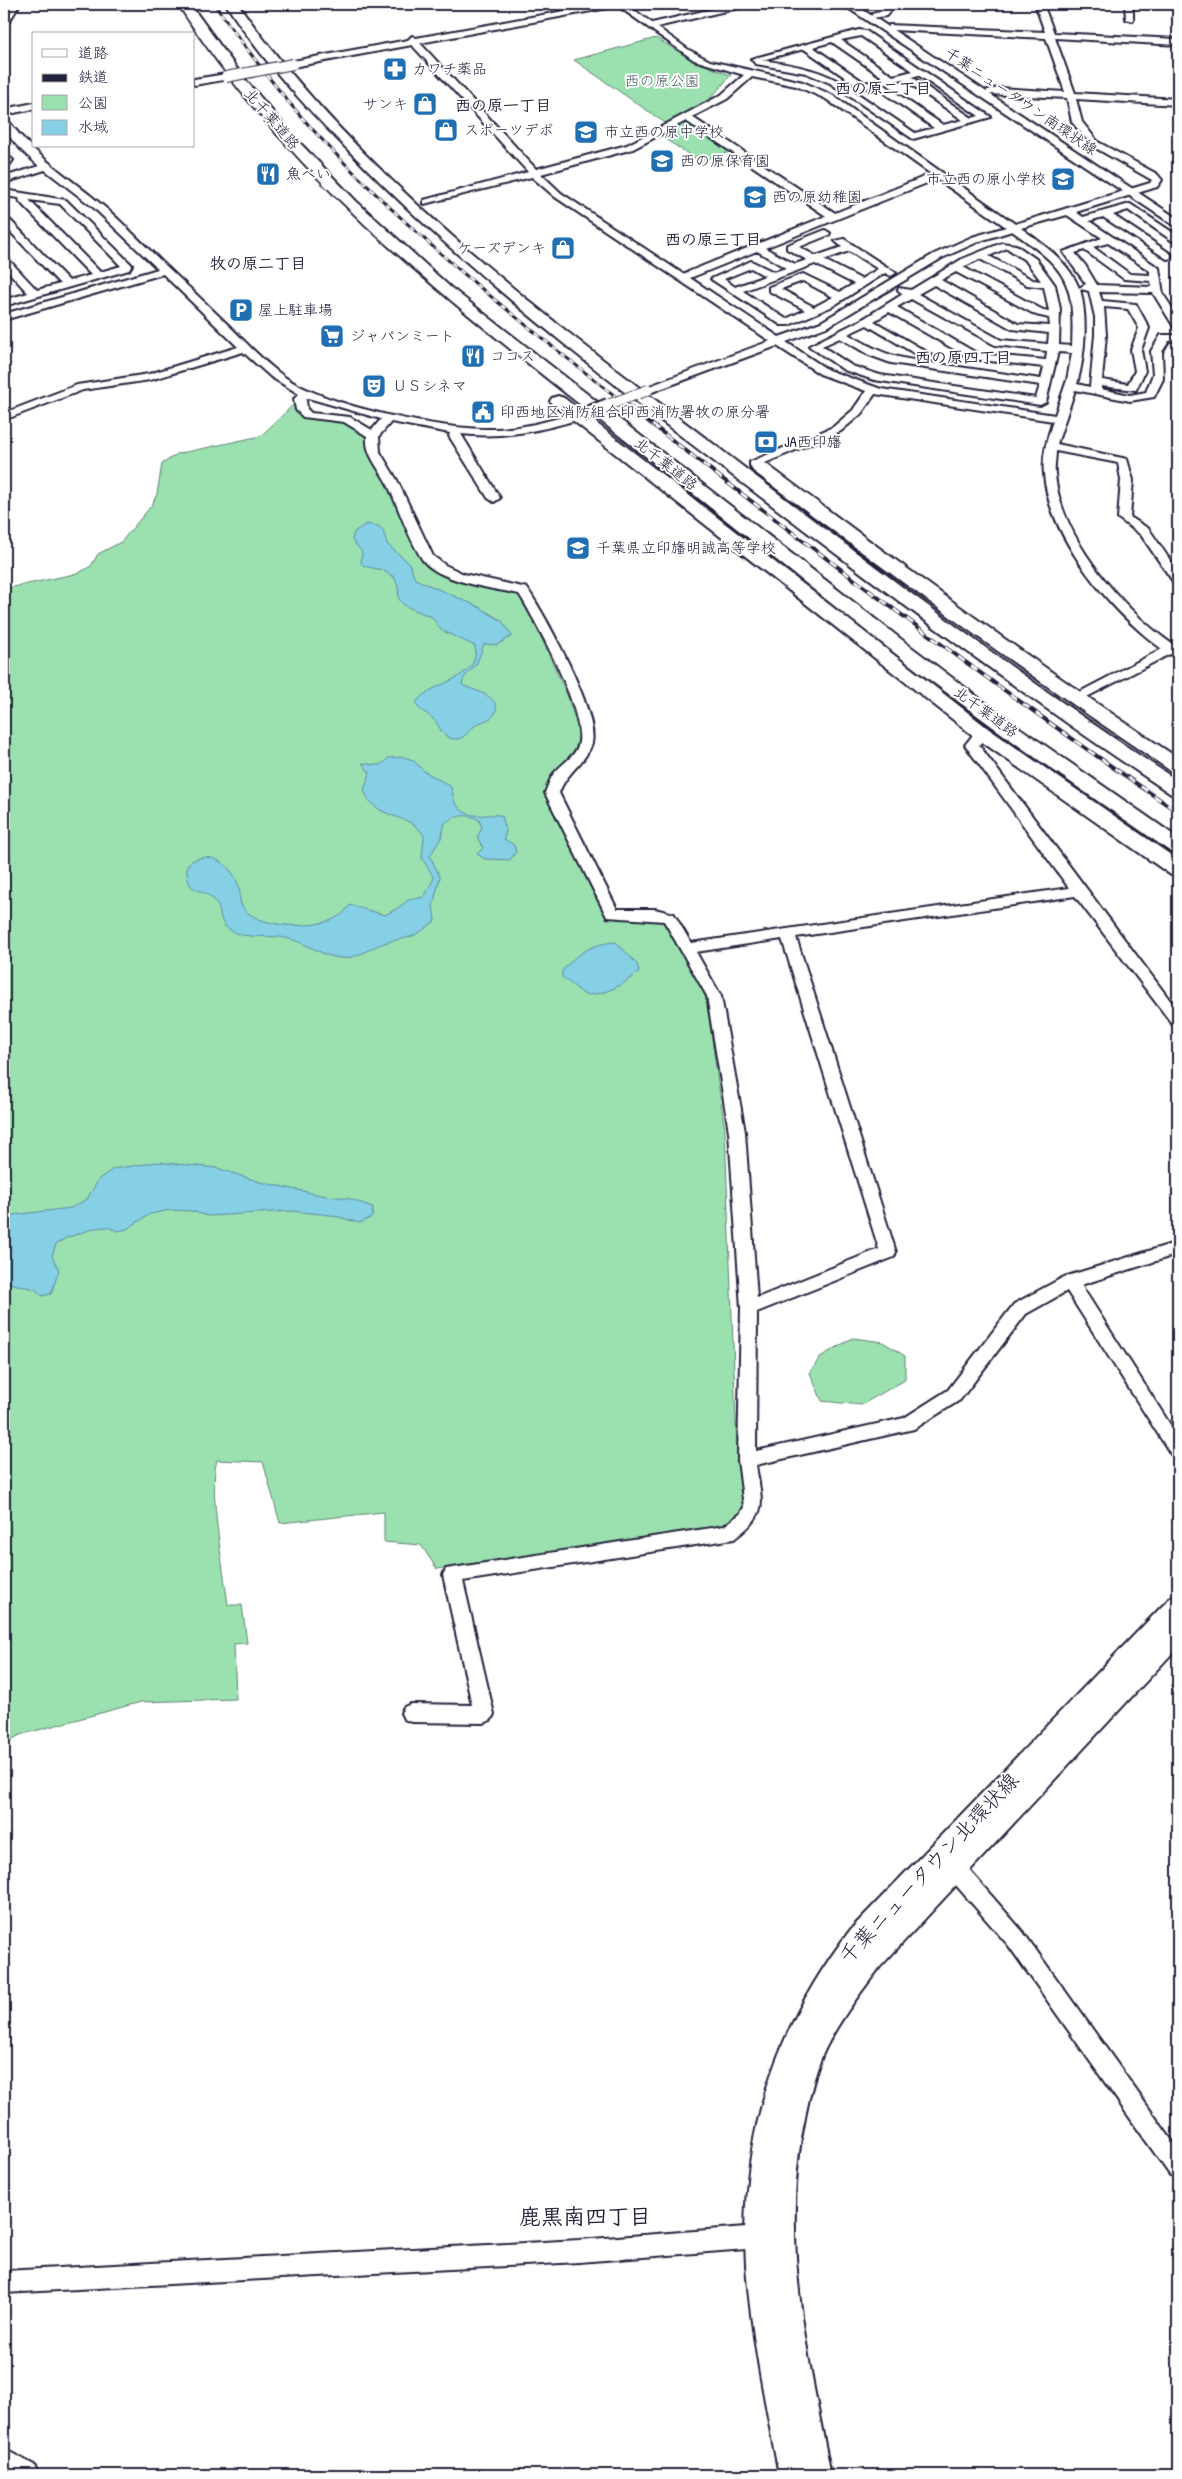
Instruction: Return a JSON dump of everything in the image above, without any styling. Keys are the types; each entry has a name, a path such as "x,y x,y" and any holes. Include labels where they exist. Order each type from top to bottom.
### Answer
{"highway":[{"path":"178,4 195,20"},
{"name":"北千葉道路","path":"184,4 238,80 292,143 351,204 445,290 899,647 1000,723 1178,847"},
{"path":"232,4 272,58 315,108 372,168 432,225 526,307 944,629 1128,758 1178,790"},
{"path":"250,4 293,62 427,202 542,302 651,389 950,610 1074,698 1178,767"},
{"name":"北千葉道路","path":"195,43 221,75 350,219 439,302 527,376"},
{"name":"北千葉道路","path":"549,393 982,733 1178,870"}],"main road":[{"name":"千葉ニュータウン南環状線","path":"847,4 1135,191 1178,216"},
{"name":"千葉ニュータウン南環状線","path":"857,4 1135,191 1178,224"},
{"name":"千葉ニュータウン北環状線","path":"816,2475 784,2304 779,2248 779,2191 791,2115 808,2060 819,2034 852,1982 948,1860 1178,1605"},
{"name":"千葉ニュータウン北環状線","path":"794,2475 766,2310 759,2237 760,2190 771,2119 786,2068 801,2030 841,1960 948,1860 1178,1631"},
{"path":"4,2464 24,2475"}],"street":[{"path":"4,13 8,4"},
{"path":"4,23 16,4"},
{"path":"414,40 600,4"},
{"path":"195,82 221,75 616,4"},
{"path":"622,4 699,59 808,86 829,97 1012,227 1057,262 1065,271 1074,288 1078,304 1077,350 1071,386 1051,446 1049,461 1051,487 1064,526 1115,602 1142,628 1176,649"},
{"path":"651,26 744,4"},
{"path":"875,16 883,14 893,4"},
{"path":"4,121 18,142 92,200 280,379 307,393 422,427 520,432 547,428 825,324 948,251 1012,227 1154,185 1157,180 1154,176 1092,141 1076,122 1071,95 1039,4"},
{"path":"1129,4 1130,19"},
{"path":"892,27 1178,42"},
{"path":"863,33 986,116 912,136 847,90 824,77 755,59 805,46 863,33"},
{"path":"833,39 892,79"},
{"path":"414,40 535,174 566,200 832,376 872,390 1060,419"},
{"path":"805,46 863,86"},
{"path":"776,52 788,61 783,67"},
{"path":"847,90 921,72"},
{"path":"427,202 630,147 688,118 730,94 751,73"},
{"path":"195,77 221,75"},
{"path":"905,76 972,121"},
{"path":"808,86 824,77"},
{"path":"876,83 942,129"},
{"path":"990,92 1178,102"},
{"path":"4,112 32,108"},
{"path":"688,118 834,217"},
{"path":"870,126 890,121"},
{"path":"4,156 8,160 4,166"},
{"path":"4,180 48,166"},
{"path":"682,278 938,175"},
{"path":"4,193 63,202 127,265 125,268 4,304 8,315 165,270"},
{"path":"27,196 22,200 98,276"},
{"path":"1082,220 1130,207 1178,240"},
{"path":"1068,211 1155,270 1157,290 1178,325"},
{"path":"1105,214 1167,256"},
{"path":"4,220 67,285"},
{"path":"812,226 850,247 883,270 903,278"},
{"path":"825,233 791,247 862,284"},
{"path":"30,247 60,238"},
{"path":"1095,386 1101,341 1095,288 1086,272 1068,252 1110,239"},
{"path":"1006,245 1011,246 1037,266 1050,285 1054,299 1053,348 1051,364 1040,402 878,378 848,368 814,346 842,335 867,322 955,267 1006,245"},
{"path":"734,291 850,247"},
{"path":"1086,247 1128,276 1156,278"},
{"path":"758,248 794,268"},
{"path":"1145,263 1178,253"},
{"path":"980,255 1031,283 1050,285"},
{"path":"4,261 35,294"},
{"path":"775,277 751,264 716,279 785,323 814,311 840,297 883,270"},
{"path":"955,267 1040,313 1054,315"},
{"path":"814,311 773,289 802,277 840,297"},
{"path":"933,280 1016,327 1054,330"},
{"path":"892,285 999,343 1077,350"},
{"path":"1074,288 1157,290"},
{"path":"1071,386 1132,388 1140,371 1136,350 1144,328 1132,306 1098,304"},
{"path":"890,308 975,357 1051,364"},
{"path":"867,322 928,357 925,366"},
{"path":"842,335 880,357 925,366 1046,383"},
{"path":"1095,386 1130,398 1150,395 1159,378 1160,369 1156,351 1162,345 1165,337 1178,338"},
{"path":"4,418 81,387 150,377 246,348"},
{"path":"754,464 837,429 857,412 872,390"},
{"path":"307,393 300,400 302,410 307,415 348,419 360,424 366,432 373,434"},
{"path":"388,418 373,434 374,452 390,480 428,558 441,568 460,577 523,591 536,608 583,715 587,738 580,757 559,776 552,793 612,914 655,914 669,917 714,996 736,1122 749,1308 747,1460 753,1508 746,1520 728,1533 452,1575 484,1714 411,1713"},
{"path":"456,430 455,436 494,498"},
{"path":"1051,446 1123,461 1127,480 1124,518 1144,532 1178,580"},
{"path":"1074,698 1176,649"},
{"path":"982,733 975,739 972,745 1079,891 1178,1021"},
{"path":"688,948 1079,891"},
{"path":"749,1308 888,1252 788,934"},
{"path":"747,1460 908,1424 954,1395 1020,1309 1070,1282 1178,1248"},
{"path":"1070,1282 1178,1452"},
{"path":"948,1860 1016,1939 1178,2167"},
{"path":"4,2282 579,2251 759,2237"}],"green space":[{"name":"西の原公園","path":"656,38 692,59 731,75 710,99 668,125 574,60"},
{"path":"682,124 689,124 730,152 699,161 662,137"},
{"path":"296,402 303,416 346,422 368,437 434,567 516,591 523,597 567,695 580,736 575,753 552,773 546,784 545,795 607,917 664,921 706,997 725,1131 737,1449 747,1505 740,1514 721,1528 437,1569 421,1545 384,1542 384,1512 280,1523 263,1462 217,1460 214,1490 215,1509 228,1605 242,1605 247,1643 234,1644 236,1699 141,1702 20,1735 4,1744 4,589 79,573 91,566 98,554 121,542 152,505 157,494 162,464 177,454 261,436"},
{"path":"853,1338 883,1342 905,1356 905,1380 861,1405 822,1401 810,1373 820,1357"}],"water":[{"path":"366,524 378,526 383,530 387,544 409,563 415,579 479,607 502,621 512,636 497,645 484,644 477,663 464,678 462,684 464,686 483,693 492,699 496,710 493,716 476,725 462,738 454,739 447,737 434,720 420,710 416,703 431,690 452,680 470,667 475,658 475,646 441,630 432,617 405,606 399,599 398,586 394,577 382,570 364,566 361,563 362,552 352,540 354,532"},
{"path":"404,757 413,760 424,771 450,786 454,801 468,814 502,816 506,830 504,839 514,845 516,852 510,860 485,859 477,854 483,848 477,837 482,828 479,820 470,816 462,816 453,818 445,823 441,838 430,856 440,877 433,906 435,921 420,932 410,937 384,943 348,958 334,957 292,940 278,937 247,936 232,931 224,924 214,900 191,886 187,875 187,865 202,857 217,860 224,864 235,876 244,909 252,916 263,921 290,925 318,924 330,921 342,914 350,905 385,915 408,900 424,897 434,878 422,858 424,836 418,828 410,823 376,807 369,800 364,790 370,773 362,763 379,765 388,758"},
{"path":"616,942 637,964 639,972 626,981 607,991 585,995 562,977 562,971 579,955 592,947"},
{"path":"157,1162 217,1168 260,1182 326,1196 347,1198 373,1207 372,1217 360,1223 331,1215 291,1211 208,1216 191,1211 171,1210 150,1214 127,1229 118,1231 107,1227 95,1228 66,1238 56,1244 52,1256 59,1270 51,1294 42,1296 35,1289 4,1282 4,1216 71,1208 87,1199 99,1179 113,1169"}],"railway":[{"path":"214,4 301,117 388,206 506,309 628,406"},
{"path":"627,405 762,510 968,664 1107,764 1178,812"}],"place":[{"name":"カワチ薬品","path":"395,69"},
{"name":"サンキ","path":"425,104"},
{"name":"スポーツデポ","path":"446,130"},
{"name":"市立西の原中学校","path":"586,132"},
{"name":"西の原保育園","path":"662,161"},
{"name":"魚べい","path":"268,174"},
{"name":"市立西の原小学校","path":"1063,179"},
{"name":"西の原幼稚園","path":"755,197"},
{"name":"ケーズデンキ","path":"563,248"},
{"name":"屋上駐車場","path":"241,310"},
{"name":"ジャパンミート","path":"332,336"},
{"name":"ココス","path":"473,356"},
{"name":"ＵＳシネマ","path":"374,386"},
{"name":"印西地区消防組合印西消防署牧の原分署","path":"483,412"},
{"name":"JA西印旛","path":"766,442"},
{"name":"千葉県立印旛明誠高等学校","path":"578,548"}],"district":[{"name":"西の原二丁目","path":"883,88"},
{"name":"西の原一丁目","path":"503,105"},
{"name":"西の原三丁目","path":"713,239"},
{"name":"牧の原二丁目","path":"258,263"},
{"name":"西の原四丁目","path":"963,357"},
{"name":"鹿黒南四丁目","path":"585,2216"}]}
